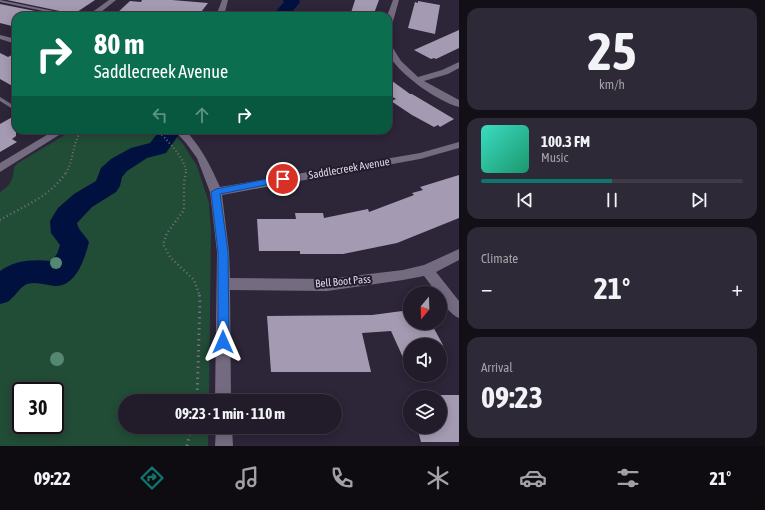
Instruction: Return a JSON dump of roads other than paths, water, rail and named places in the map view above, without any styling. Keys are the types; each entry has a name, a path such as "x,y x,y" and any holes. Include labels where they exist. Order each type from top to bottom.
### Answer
{"street":[{"path":"96,12 113,0"},
{"path":"221,12 225,0"},
{"path":"392,12 396,0"},
{"path":"0,37 12,41"},
{"path":"392,54 397,62 417,80 431,90 459,104"},
{"path":"417,80 445,72 459,65"},
{"path":"0,168 52,134"},
{"path":"183,134 202,158 216,192 223,252 223,394"},
{"name":"Saddlecreek Avenue","path":"216,192 420,156 459,145"},
{"name":"Bell Boot Pass","path":"224,284 327,285 403,275 427,270 459,254"},
{"path":"427,270 459,312"},
{"path":"224,434 224,446"}],"lane":[{"path":"0,0 56,12"},
{"path":"0,99 12,106"}],"waterway":[{"path":"283,12 292,2 291,0"},
{"path":"0,291 12,278 18,274 25,272 57,274 70,260 75,242 65,233 63,221 83,201 107,186 110,174 119,165 139,153 158,148 168,134"}]}
